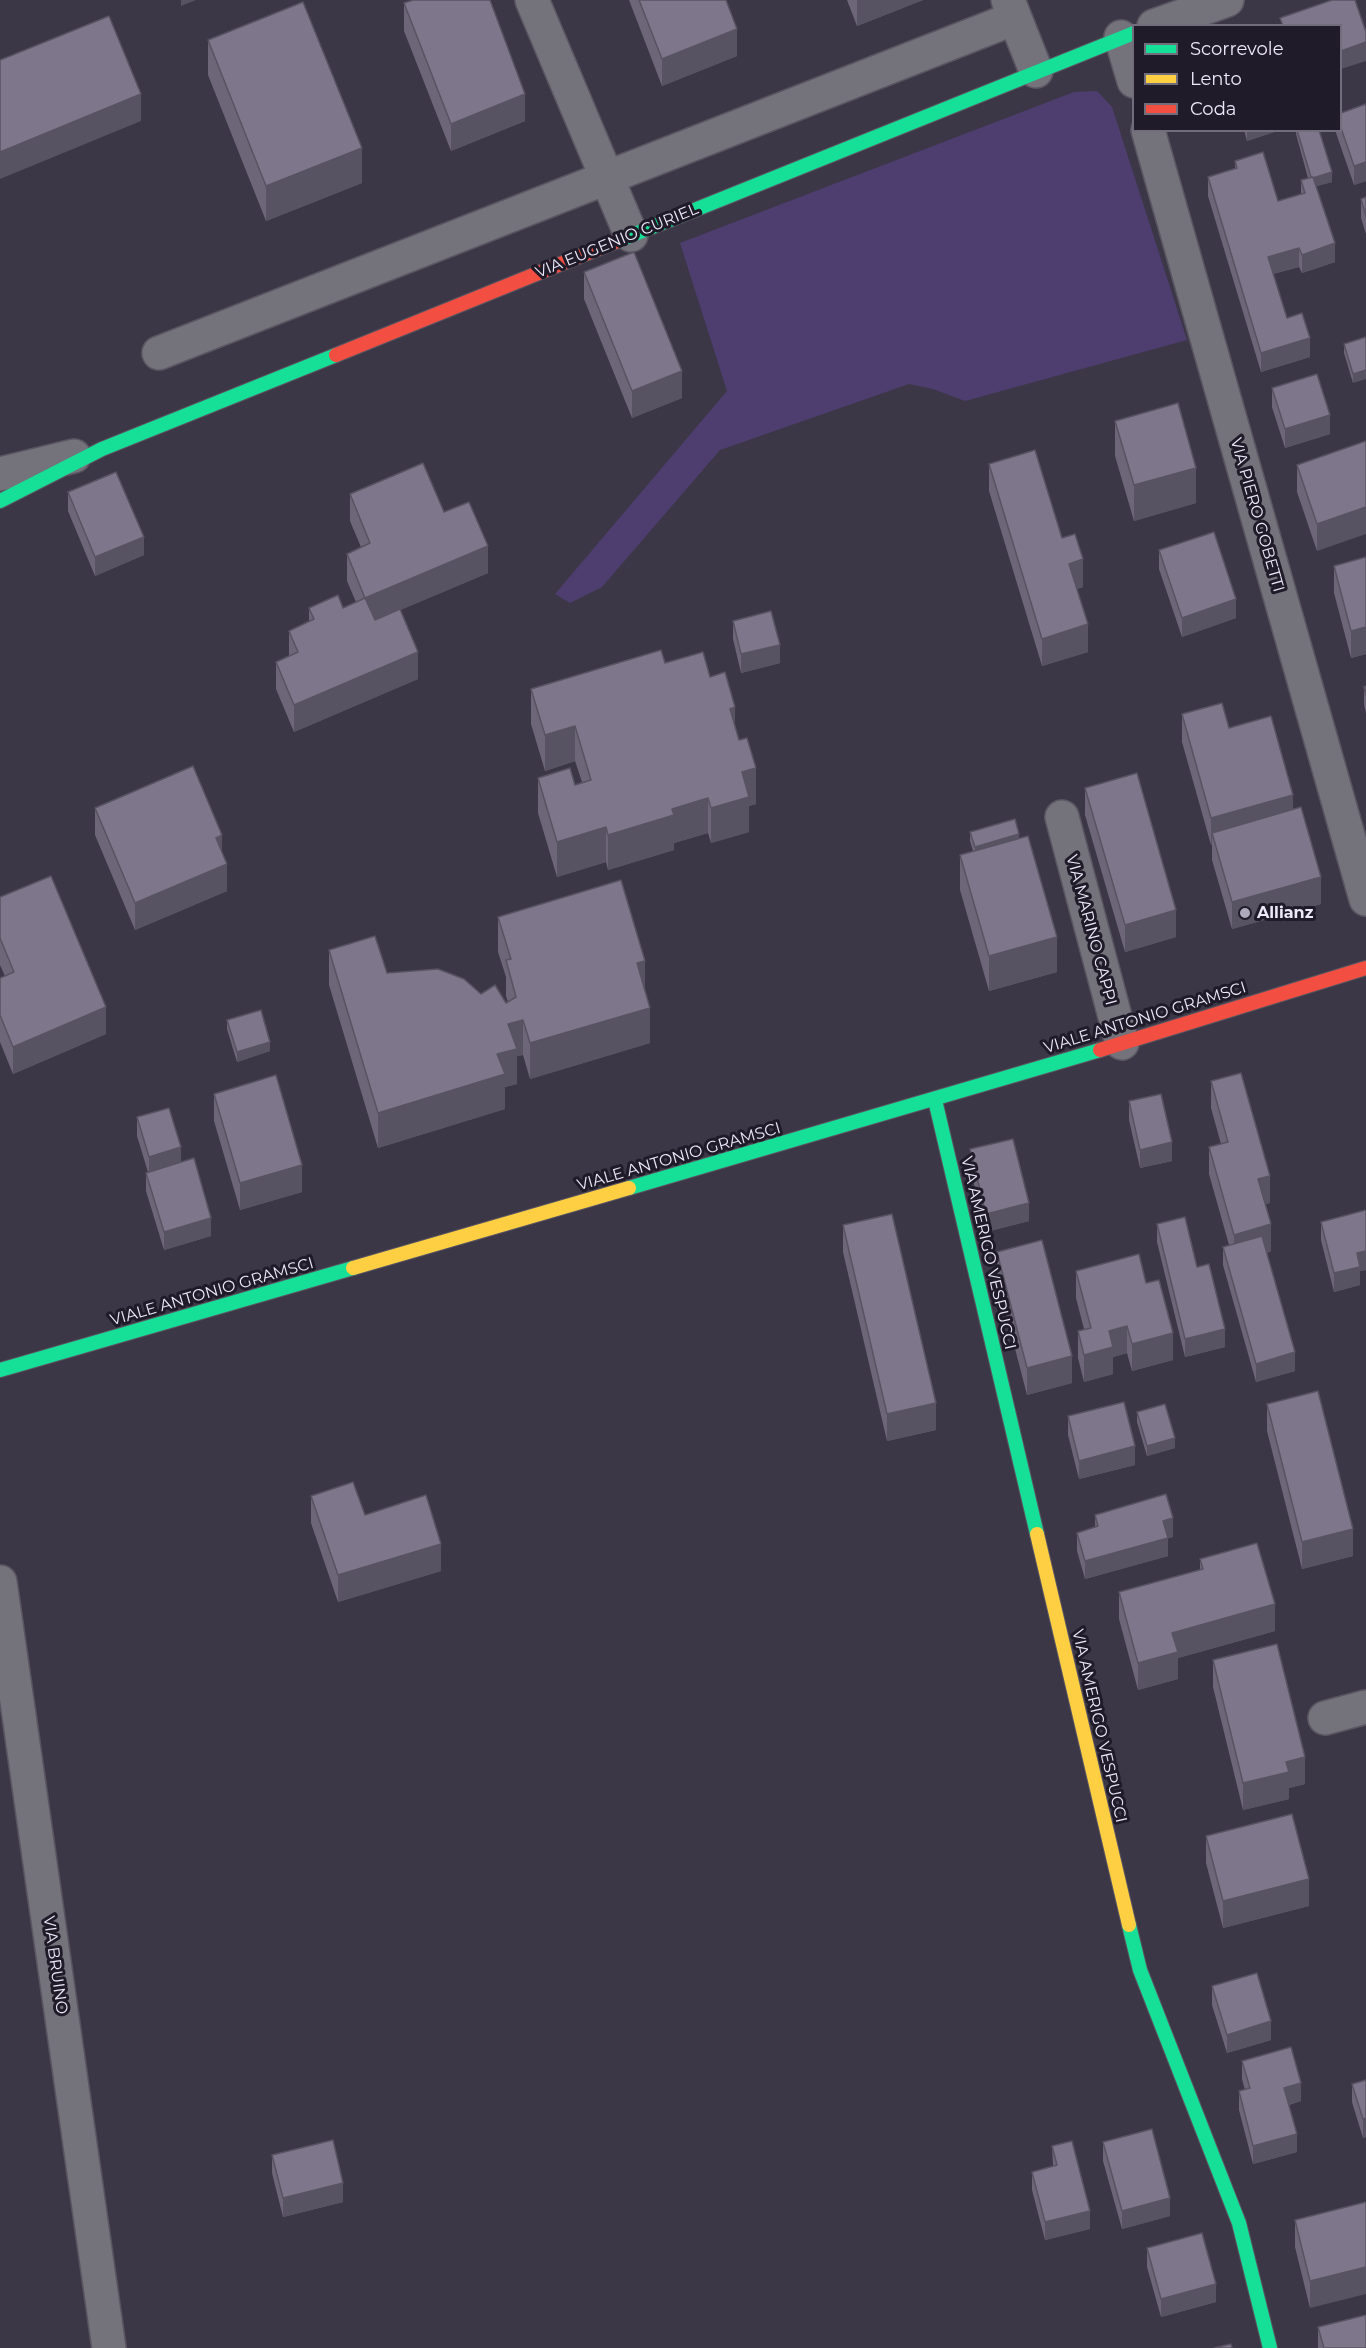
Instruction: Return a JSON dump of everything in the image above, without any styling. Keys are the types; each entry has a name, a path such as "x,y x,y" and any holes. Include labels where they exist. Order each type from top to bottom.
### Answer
{"street":[{"path":"532,0 631,235"},
{"path":"1160,24 1227,0"},
{"path":"159,353 607,178 1011,9 1036,71"},
{"path":"1127,35 1132,68"},
{"name":"VIA EUGENIO CURIEL","path":"0,501 102,449 1127,35"},
{"name":"VIA PIERO GOBETTI","path":"1149,132 1366,899"},
{"name":"VIA EUGENIO CURIEL","path":"0,474 102,449"},
{"name":"VIA MARINO CAPPI","path":"1062,817 1122,1043"},
{"name":"VIALE ANTONIO GRAMSCI","path":"0,1370 935,1100 1366,968"},
{"name":"VIA AMERIGO VESPUCCI","path":"935,1100 1140,1970 1239,2223 1270,2348"},
{"name":"VIA BRUINO","path":"0,1582 110,2348"},
{"path":"1325,1718 1366,1707"}],"shaded area":[{"path":"1097,91 1112,107 1187,340 965,401 933,389 909,384 720,450 602,587 570,603 555,594 727,391 680,243 1074,92"}],"building":[{"path":"413,0 490,0 525,94 451,124 404,3"},
{"path":"639,0 726,0 737,29 662,59"},
{"path":"1332,0 1355,0 1366,32 1366,42 1342,51 1342,24 1282,24 1280,18"},
{"path":"303,2 362,148 266,186 208,40"},
{"path":"109,16 141,94 0,152 0,60"},
{"path":"1366,104 1366,162 1354,166 1342,131 1342,113"},
{"path":"1298,132 1320,132 1332,172 1311,177"},
{"path":"1263,152 1278,201 1305,193 1301,180 1313,177 1335,243 1302,255 1299,248 1268,257 1287,318 1302,313 1310,338 1261,353 1208,177 1237,168 1235,161"},
{"path":"1366,197 1366,216 1361,199"},
{"path":"634,252 682,371 632,391 584,272"},
{"path":"1366,337 1366,370 1353,374 1344,344"},
{"path":"1317,374 1330,415 1285,429 1272,388"},
{"path":"1178,403 1196,468 1134,485 1115,421"},
{"path":"1366,441 1366,507 1317,524 1297,465"},
{"path":"1035,450 1062,538 1075,534 1083,559 1069,564 1088,624 1042,639 989,464"},
{"path":"423,463 444,512 469,502 488,546 365,598 347,554 370,543 350,494"},
{"path":"116,472 144,537 95,557 68,492"},
{"path":"1214,532 1236,599 1182,618 1159,550"},
{"path":"1366,557 1366,627 1351,631 1334,566"},
{"path":"338,595 343,608 365,598 375,620 400,609 418,652 294,705 276,662 298,652 289,631 314,619 309,608"},
{"path":"771,611 780,645 741,654 733,621"},
{"path":"661,650 665,663 703,652 710,677 725,672 735,707 730,709 739,740 747,738 756,768 742,772 749,797 711,808 708,798 672,809 674,815 608,835 606,827 557,842 538,778 570,768 575,785 591,780 575,726 545,735 531,689"},
{"path":"1222,703 1229,728 1271,716 1293,795 1211,818 1182,714"},
{"path":"193,766 222,835 216,838 227,864 135,903 95,808"},
{"path":"1137,773 1176,910 1125,925 1085,788"},
{"path":"1301,807 1321,877 1232,902 1212,833"},
{"path":"1015,819 1019,834 975,847 970,832"},
{"path":"1028,836 1057,937 989,956 960,855"},
{"path":"51,876 106,1007 13,1047 0,1015 0,978 14,972 0,938 0,897"},
{"path":"621,880 645,961 637,963 650,1008 530,1043 523,1020 508,1024 517,1049 497,1054 505,1074 378,1113 329,950 375,936 387,973 438,969 464,979 481,994 495,985 506,1003 516,997 506,960 511,959 498,917"},
{"path":"261,1010 270,1042 237,1052 227,1020"},
{"path":"1241,1073 1270,1176 1258,1179 1271,1224 1234,1235 1209,1147 1228,1142 1211,1081"},
{"path":"276,1075 302,1165 240,1183 214,1094"},
{"path":"1161,1094 1172,1142 1140,1150 1129,1101"},
{"path":"169,1108 181,1147 149,1157 137,1117"},
{"path":"1013,1139 1029,1203 986,1214 970,1149"},
{"path":"194,1158 211,1218 164,1232 146,1173"},
{"path":"1366,1210 1366,1251 1357,1253 1360,1267 1334,1273 1321,1222"},
{"path":"892,1214 936,1403 887,1414 843,1225"},
{"path":"1185,1217 1197,1267 1209,1264 1225,1329 1185,1339 1157,1224"},
{"path":"1262,1236 1295,1352 1256,1364 1223,1247"},
{"path":"1042,1240 1072,1356 1027,1368 997,1252"},
{"path":"1139,1254 1146,1283 1159,1280 1173,1333 1132,1344 1127,1326 1109,1331 1113,1347 1084,1355 1078,1331 1091,1328 1076,1271"},
{"path":"1318,1391 1353,1529 1302,1542 1267,1404"},
{"path":"1124,1402 1135,1446 1079,1461 1068,1416"},
{"path":"1165,1404 1175,1438 1147,1446 1137,1412"},
{"path":"353,1482 365,1515 426,1495 441,1544 338,1575 311,1496"},
{"path":"1166,1494 1173,1518 1163,1521 1168,1538 1085,1561 1077,1533 1098,1526 1095,1515"},
{"path":"1257,1543 1275,1604 1172,1633 1178,1652 1138,1663 1119,1592 1203,1569 1200,1559"},
{"path":"1277,1644 1305,1757 1286,1762 1289,1772 1243,1783 1213,1660"},
{"path":"1292,1814 1309,1879 1223,1901 1206,1836"},
{"path":"1257,1973 1271,2021 1227,2035 1212,1986"},
{"path":"1291,2047 1301,2083 1284,2088 1297,2134 1253,2146 1239,2091 1250,2088 1242,2061"},
{"path":"1366,2080 1366,2118 1363,2119 1352,2084"},
{"path":"1152,2129 1170,2198 1122,2211 1103,2142"},
{"path":"333,2140 343,2183 283,2198 272,2155"},
{"path":"1072,2141 1090,2211 1045,2222 1032,2172 1057,2165 1052,2146"},
{"path":"1366,2202 1366,2267 1310,2281 1295,2220"},
{"path":"1202,2233 1216,2284 1161,2299 1147,2248"},
{"path":"1366,2315 1366,2348 1324,2348 1318,2327"},
{"path":"1231,2344 1232,2348 1214,2348"}],"traffic: fast":[{"path":"620,240 1132,34"},
{"path":"0,501 102,449 336,355"},
{"path":"629,1188 1100,1050"},
{"path":"935,1100 1037,1534"},
{"path":"0,1370 353,1268"},
{"path":"1129,1925 1140,1970 1239,2223 1270,2348"}],"traffic: slow":[{"path":"353,1268 629,1188"},
{"path":"1037,1534 1129,1925"}],"traffic: jam":[{"path":"336,355 620,240"},
{"path":"1100,1050 1366,968"}],"place":[{"name":"Allianz","path":"1245,913"}]}
